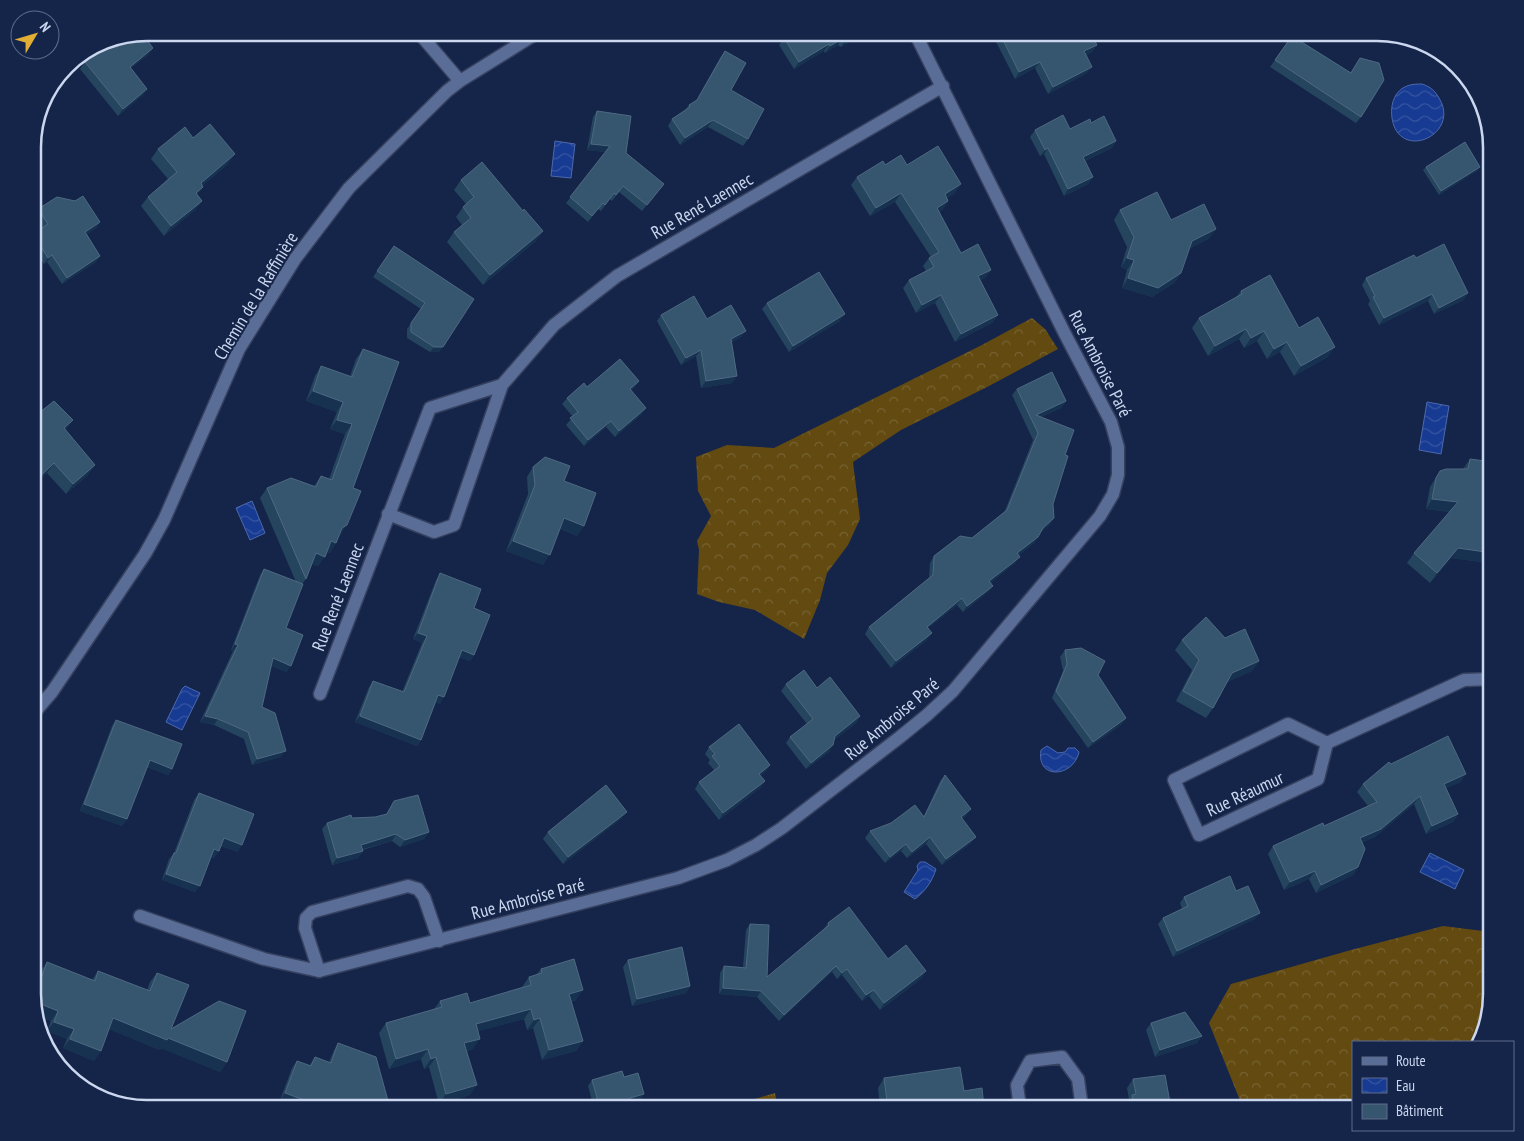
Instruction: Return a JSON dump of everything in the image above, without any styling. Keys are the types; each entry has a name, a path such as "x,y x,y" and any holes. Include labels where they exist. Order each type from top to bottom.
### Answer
{"street":[{"path":"427,41 460,81"},
{"name":"Chemin de la Raffinière","path":"41,705 52,692 145,554 164,520 239,349 295,259 349,188 448,91 460,81 523,41"},
{"name":"Rue Ambroise Paré","path":"140,916 264,958 319,971 678,878 727,860 756,845 782,828 900,738 953,691 1100,516 1113,494 1118,475 1118,447 1111,422 1065,334 920,41"},
{"name":"Rue René Laennec","path":"388,514 434,532 454,525 502,385 554,325 617,276 943,86"},
{"name":"Rue René Laennec","path":"320,694 430,408 502,385"},
{"path":"1327,743 1464,680 1483,679"},
{"name":"Rue Réaumur","path":"1288,724 1327,743 1318,779 1198,835 1174,780 1288,724"},
{"path":"319,971 305,928 306,918 312,912 408,886 418,889 424,897 438,941"},
{"path":"1019,1100 1017,1085 1030,1061 1062,1057 1078,1078 1081,1100"}],"green space":[{"path":"1032,318 1045,329 1058,349 901,430 853,462 860,519 848,545 827,573 820,600 804,639 755,610 719,602 697,594 699,550 697,541 711,516 698,491 696,457 727,445 774,448 980,346"},
{"path":"1443,926 1483,931 1483,1001 1481,1015 1472,1041 1352,1041 1352,1100 1240,1100 1209,1023 1231,984"},
{"path":"775,1093 776,1100 751,1100"}],"water":[{"path":"1422,84 1428,86 1439,98 1444,110 1443,121 1437,131 1429,137 1419,141 1409,140 1401,136 1394,126 1392,121 1393,103 1402,89 1411,85"},
{"path":"555,141 575,144 571,178 551,176"},
{"path":"1427,402 1449,406 1441,454 1419,450"},
{"path":"252,501 265,533 250,540 236,508"},
{"path":"185,686 200,693 182,730 166,722"},
{"path":"1047,746 1058,753 1065,752 1068,748 1075,748 1079,752 1070,767 1063,771 1049,771 1044,767 1041,760 1041,750"},
{"path":"1430,853 1464,870 1455,889 1420,872"},
{"path":"920,862 925,862 936,869 928,886 915,899 904,892 918,870 917,866"}],"building":[{"path":"148,41 153,48 130,67 147,89 123,109 85,62 100,52 126,43"},
{"path":"786,41 838,41 830,46 829,44 799,62"},
{"path":"1004,41 1095,41 1097,45 1084,51 1092,67 1053,87 1040,62 1019,72"},
{"path":"1288,41 1300,41 1351,73 1360,58 1379,63 1384,80 1361,117 1275,60"},
{"path":"725,51 746,63 731,90 764,109 748,139 713,120 685,138 672,119 697,100"},
{"path":"597,111 631,116 626,153 664,184 647,205 623,186 616,195 614,193 605,205 603,203 592,216 570,197 610,146 591,144"},
{"path":"1063,115 1070,129 1090,119 1091,123 1104,116 1116,141 1083,157 1093,177 1068,189 1048,148 1045,150 1035,130"},
{"path":"210,124 235,154 201,183 203,187 196,193 202,201 171,226 148,197 177,172 158,149 185,127 193,138"},
{"path":"1465,142 1480,167 1441,191 1426,167"},
{"path":"938,146 961,184 945,194 948,201 937,208 961,253 978,244 991,270 978,276 998,315 961,334 941,295 922,305 909,280 934,267 929,258 939,252 901,193 876,208 857,177 883,161 885,165 901,155 907,165"},
{"path":"482,162 523,211 524,209 543,231 490,275 454,232 471,218 463,207 474,197 461,180"},
{"path":"1157,192 1171,220 1204,204 1216,229 1192,241 1181,273 1158,288 1128,278 1134,260 1127,258 1134,237 1120,210"},
{"path":"83,196 100,222 85,232 100,256 67,278 52,255 48,258 41,247 41,229 48,224 41,214 41,207 57,197 75,201"},
{"path":"1444,244 1468,293 1439,308 1432,294 1384,318 1366,278 1414,255 1416,258"},
{"path":"394,246 474,299 443,347 434,347 411,332 411,323 425,303 377,271"},
{"path":"819,272 845,314 793,346 767,303"},
{"path":"1270,275 1299,328 1318,317 1335,347 1301,366 1287,342 1274,349 1264,331 1251,338 1246,329 1215,346 1199,318 1242,294 1241,291"},
{"path":"694,296 707,319 731,305 746,331 731,339 737,376 706,381 701,350 686,358 661,315"},
{"path":"363,349 399,362 353,488 361,491 347,525 342,528 336,543 331,541 325,557 316,553 306,579 267,488 291,478 316,487 321,476 332,480 352,424 337,420 343,402 313,391 321,366 352,377"},
{"path":"620,359 639,381 630,389 646,408 619,431 611,421 588,440 570,418 578,412 567,398 584,383 587,387"},
{"path":"1052,372 1066,401 1036,415 1074,430 1065,455 1068,456 1053,504 1054,518 1043,528 1038,537 1017,553 1020,557 989,581 993,586 967,606 962,598 927,627 932,633 896,661 869,627 933,575 934,556 960,536 972,538 1007,510 1038,433 1017,389"},
{"path":"54,401 73,420 64,428 95,465 73,484 54,463 41,475 41,411"},
{"path":"545,457 570,466 564,481 596,493 584,526 564,518 550,555 513,541 535,485 533,467"},
{"path":"1470,459 1483,461 1483,552 1458,548 1437,573 1414,553 1458,502 1432,499 1436,478 1440,471 1446,469 1468,469"},
{"path":"264,569 303,584 286,628 303,635 291,666 273,658 262,707 275,713 286,751 257,759 248,732 218,719 205,716 238,645 235,644"},
{"path":"440,573 481,589 474,608 490,615 474,655 462,650 444,697 438,695 421,740 360,716 373,681 404,692 427,636 418,633"},
{"path":"1206,617 1225,638 1245,629 1259,661 1232,673 1213,708 1183,691 1199,660 1182,640"},
{"path":"1081,648 1105,661 1098,675 1126,718 1093,742 1056,691 1067,664 1065,650"},
{"path":"804,670 817,688 830,677 860,716 835,736 833,745 811,763 790,737 813,719 786,684"},
{"path":"116,720 182,744 172,769 150,760 127,819 84,804"},
{"path":"739,724 770,765 759,774 765,781 723,813 699,782 720,766 712,756 715,754 709,747"},
{"path":"1448,736 1466,774 1444,784 1458,814 1432,826 1420,796 1381,829 1360,838 1365,849 1358,867 1321,885 1315,871 1290,882 1273,846 1323,823 1324,826 1377,802 1363,784 1389,762 1391,764"},
{"path":"945,775 971,809 961,817 976,837 946,859 930,837 912,852 906,844 890,857 870,831 891,823 915,805 924,817"},
{"path":"606,785 627,812 568,857 548,832"},
{"path":"199,793 254,814 242,845 224,838 219,851 214,849 200,886 166,874"},
{"path":"418,795 429,832 405,840 396,834 361,845 363,851 337,858 327,823 351,815 352,818 375,817 387,814 394,801"},
{"path":"1230,876 1236,891 1248,886 1260,913 1177,951 1163,918 1188,906 1184,897"},
{"path":"849,907 888,959 906,945 926,971 884,1003 874,990 866,995 847,969 842,973 836,966 784,1015 761,991 723,988 724,966 746,968 750,924 769,925 767,977"},
{"path":"682,947 690,986 637,999 628,960"},
{"path":"574,959 583,990 569,994 583,1041 549,1050 540,1018 534,1020 531,1009 476,1024 480,1039 464,1043 477,1085 446,1094 436,1057 431,1059 428,1049 396,1059 386,1023 442,1007 440,1001 467,993 470,1003 531,985 529,977 542,973 541,969"},
{"path":"47,962 95,981 98,971 150,991 157,973 189,985 171,1029 219,1001 246,1011 227,1062 113,1018 101,1051 70,1039 74,1029 54,1022 58,1011 41,1004 41,979"},
{"path":"1185,1012 1202,1036 1160,1050 1151,1023"},
{"path":"338,1043 376,1057 388,1100 304,1100 285,1093 297,1061 311,1066 315,1057 331,1063"},
{"path":"960,1067 964,1091 982,1088 983,1100 887,1100 884,1078"},
{"path":"622,1071 624,1077 638,1073 644,1094 630,1098 630,1100 598,1100 592,1080"},
{"path":"1165,1075 1170,1100 1133,1100 1132,1095 1136,1094 1133,1079"}]}
